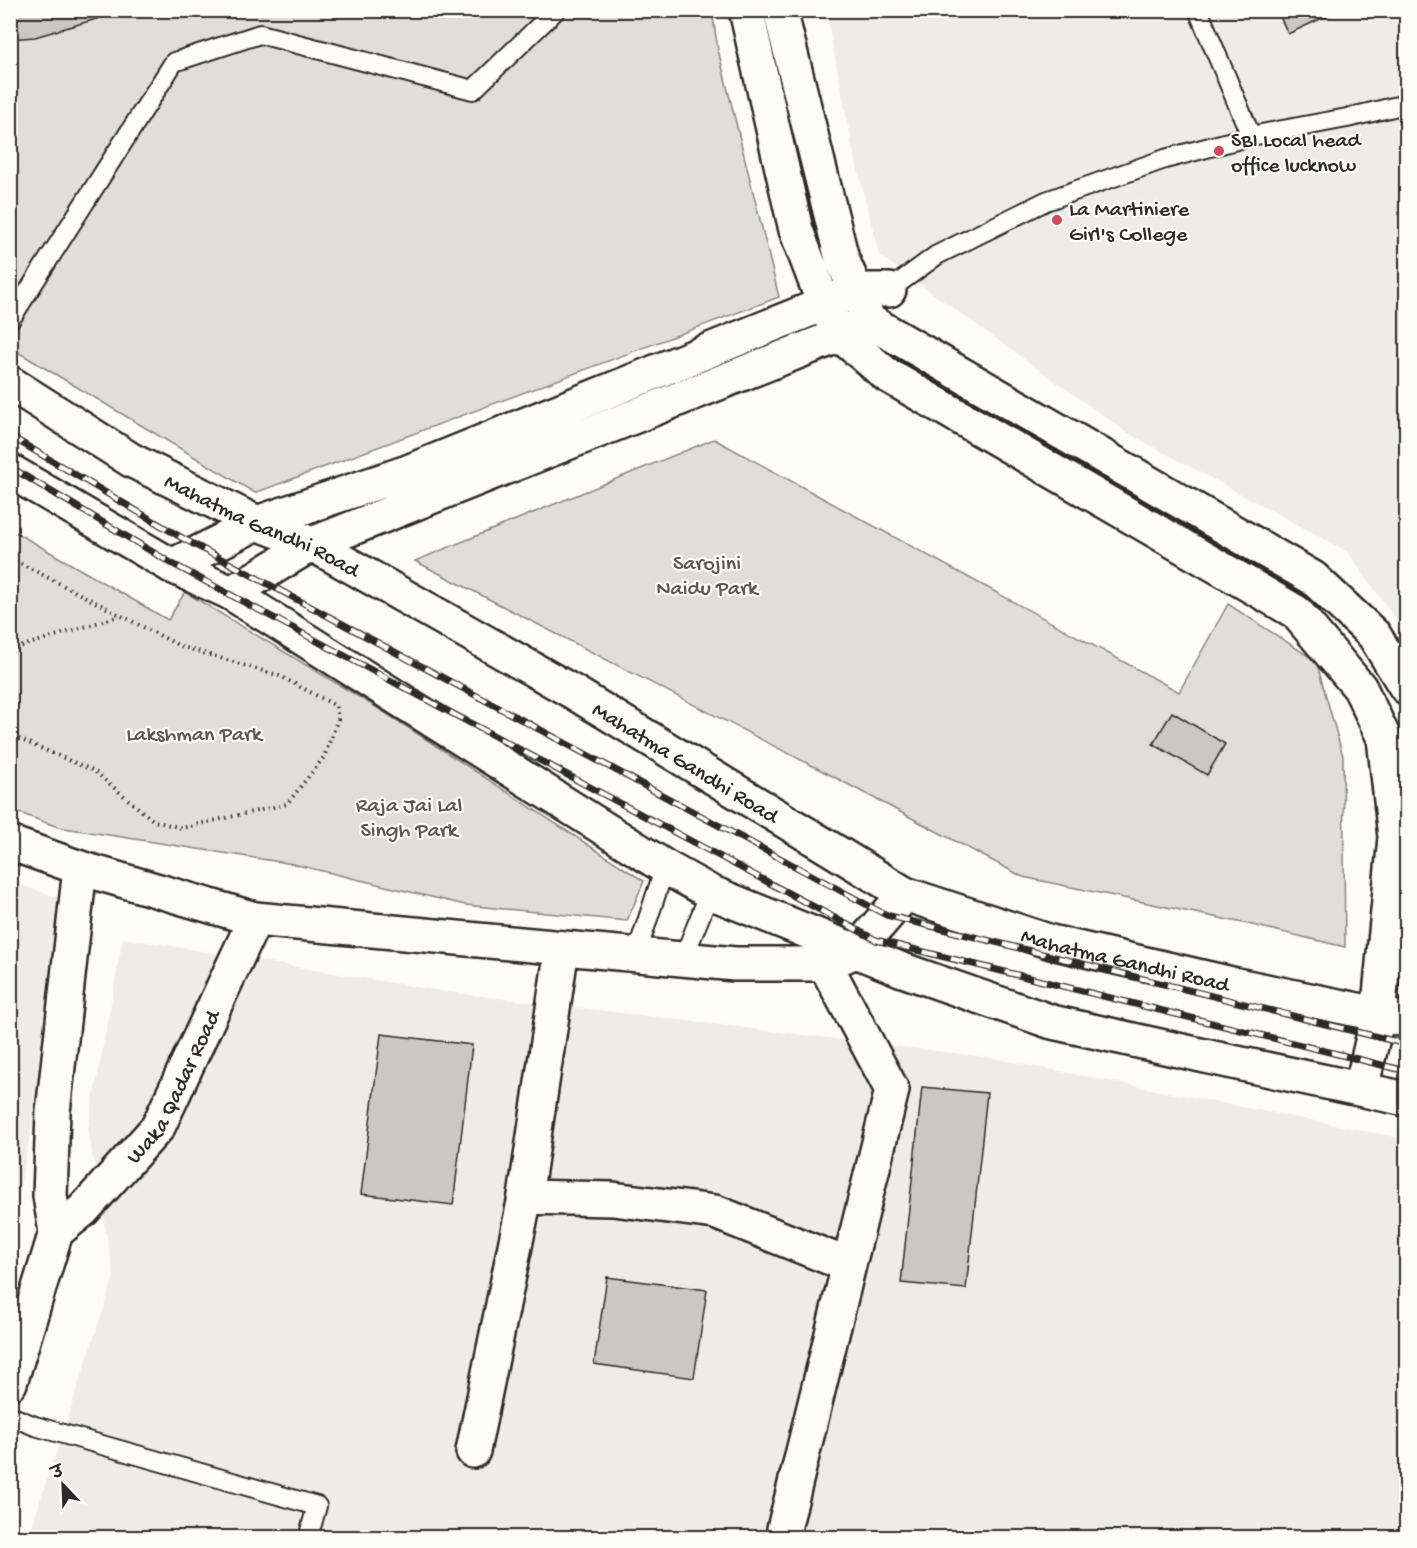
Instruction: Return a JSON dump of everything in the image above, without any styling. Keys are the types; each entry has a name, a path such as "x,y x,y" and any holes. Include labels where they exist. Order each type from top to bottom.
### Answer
{"street":[{"path":"746,10 796,230 824,304 840,335 887,375 1296,612 1360,688 1384,738 1395,837 1392,1018 1361,1089"},
{"path":"780,10 842,259 869,321 1313,578 1374,635 1407,687"},
{"path":"172,566 257,523 405,474 856,290 889,290"},
{"path":"231,593 312,544 840,335 869,321 889,290"},
{"name":"Mahatma Gandhi Road","path":"10,383 131,460 257,523 312,544 573,692 905,894 1051,942 1392,1018"},
{"path":"10,471 172,566 231,593 664,867 710,892 900,969 1052,1022 1407,1099"},
{"path":"10,843 80,868 255,919 735,964 825,964 856,951 905,894"},
{"path":"10,1383 56,1232 50,1196 53,1112 80,868"},
{"name":"Waka Qadar Road","path":"56,1232 83,1210 158,1127 255,919"},
{"path":"473,1451 525,1197 562,948"},
{"path":"784,1529 892,1090 825,964"},
{"path":"525,1197 613,1199 716,1212 848,1265"}],"lane":[{"path":"10,320 174,62 260,34 473,90 556,10"},
{"path":"1198,10 1251,136"},
{"path":"889,290 937,255 1046,201 1165,159 1251,136 1407,104"},
{"path":"636,955 664,867"},
{"path":"683,959 710,892"},
{"path":"10,1416 46,1429 318,1506 308,1538"}],"path":[{"path":"10,558 180,646 280,676 336,706 338,719 324,757 287,804 182,828 154,821 94,771 10,735"},
{"path":"10,650 120,615"}],"shaded area":[{"name":"La Martiniere Girl's College","path":"826,11 1406,11 1406,634 1348,552 1126,432 879,255 853,150"},
{"path":"11,882 74,903 11,1234"},
{"path":"123,938 447,992 986,1057 1406,1139 1406,1537 28,1538 114,1277 88,1128"}],"green space":[{"path":"11,11 712,11 718,50 779,297 255,493 11,348"},
{"name":"Sarojini Naidu Park","path":"714,439 1179,692 1228,604 1316,661 1343,756 1345,947 1248,924 1023,877 415,561"},
{"name":"Lakshman Park","path":"10,529 168,620 185,592 384,712 644,881 627,921 465,905 293,864 58,827 11,810"}],"building":[{"path":"10,10 127,10 35,37 10,39"},
{"path":"10,10 127,10 35,37 10,39"},
{"path":"1277,10 1340,10 1288,34"},
{"path":"1172,712 1225,744 1207,775 1153,744"},
{"path":"381,1034 472,1045 453,1205 361,1194"},
{"path":"922,1087 987,1093 966,1289 901,1283"},
{"path":"607,1277 707,1290 694,1378 594,1364"}],"railway":[{"path":"10,436 184,539 886,915 1406,1044"},
{"path":"10,467 171,563 876,940 1406,1071"}],"place":[{"name":"SBI Local head office lucknow","path":"1219,151"},
{"name":"La Martiniere Girl's College","path":"1057,220"}],"park label":[{"name":"Raja Jai Lal Singh Park","path":"409,816"}]}
